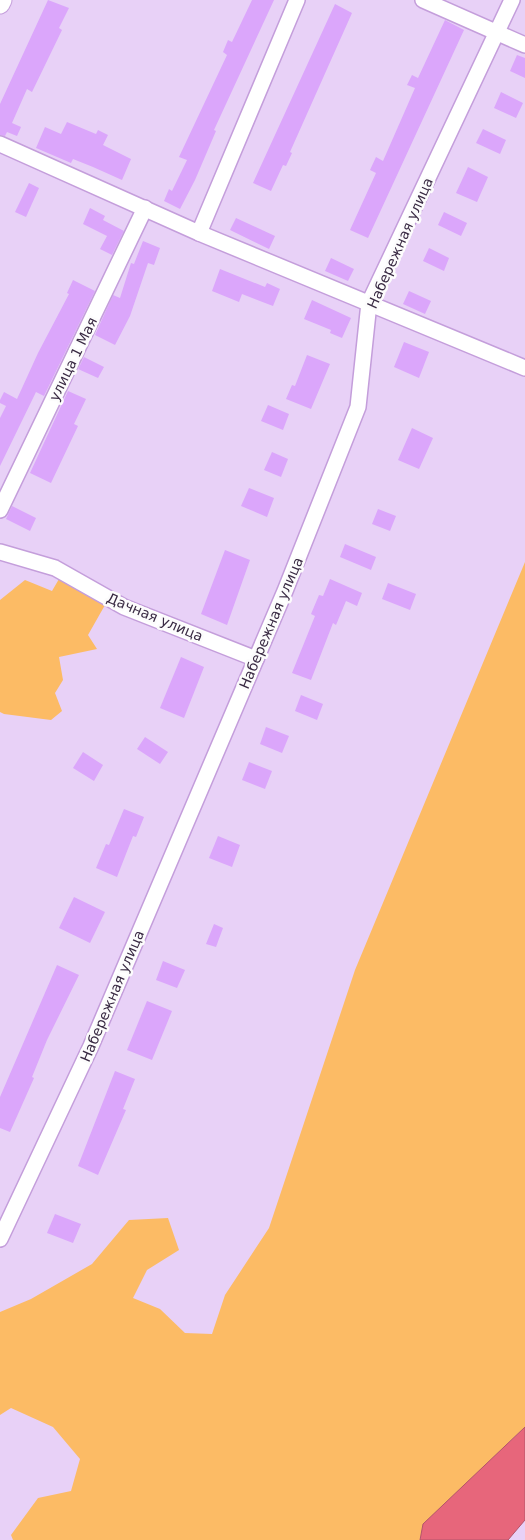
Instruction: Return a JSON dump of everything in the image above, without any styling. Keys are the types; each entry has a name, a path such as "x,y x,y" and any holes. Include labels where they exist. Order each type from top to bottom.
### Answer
{"main road":[{"path":"0,4 2,0"}],"street":[{"path":"199,233 297,0"},
{"path":"423,0 525,45"},
{"name":"Набережная улица","path":"0,1239 91,1046 256,659 358,407 369,303 512,0"},
{"path":"0,144 199,233 525,368"},
{"name":"улица 1 Мая","path":"0,510 145,208"},
{"name":"Дачная улица","path":"0,552 55,568 124,607 256,659"}],"shaded area":[{"path":"525,562 525,1427 424,1524 420,1540 13,1540 11,1535 38,1498 71,1491 80,1459 53,1427 11,1408 0,1415 0,1312 31,1299 92,1264 129,1220 168,1218 179,1250 147,1270 133,1298 160,1309 185,1333 212,1334 225,1295 269,1228 355,970"},
{"path":"59,579 105,605 88,635 97,649 59,657 63,680 55,693 62,711 51,720 4,714 0,712 0,600 25,580 52,591"},
{"path":"525,1427 525,1520 508,1540 420,1540 423,1524"}],"building":[{"path":"48,0 69,8 59,28 62,30 32,92 27,89 12,123 21,127 17,136 7,132 5,136 0,135 0,104"},
{"path":"252,0 274,0 214,130 216,131 195,180 180,209 164,201 169,189 172,191 187,160 179,157 227,55 223,52 228,40 232,42"},
{"path":"335,4 352,13 290,152 292,153 286,166 283,165 271,191 253,183"},
{"path":"445,20 464,30 368,238 350,230 376,173 370,170 376,157 383,161 415,88 407,85 412,75 418,78"},
{"path":"517,55 525,58 525,78 510,71"},
{"path":"501,92 523,103 516,118 494,108"},
{"path":"67,122 96,134 98,130 108,135 103,145 131,159 122,180 73,159 71,163 36,148 45,127 61,134"},
{"path":"483,129 506,140 500,154 476,143"},
{"path":"468,167 488,177 477,202 456,193"},
{"path":"29,183 39,188 26,217 15,212"},
{"path":"90,208 105,216 103,220 124,231 112,255 100,249 107,236 83,224"},
{"path":"444,212 467,223 461,236 438,225"},
{"path":"236,218 275,236 269,249 230,230"},
{"path":"143,241 160,248 154,265 148,263 130,316 115,345 95,335 113,295 120,298 131,263 134,264"},
{"path":"429,248 449,258 444,271 423,261"},
{"path":"331,258 354,269 348,281 325,271"},
{"path":"220,269 265,287 267,283 280,289 273,306 242,294 239,302 212,291"},
{"path":"73,280 95,291 44,396 36,392 0,466 0,418 6,406 0,403 0,400 4,392 17,399 38,353 69,294 67,293"},
{"path":"409,291 431,301 425,314 403,304"},
{"path":"312,300 351,318 342,338 330,333 331,330 304,319"},
{"path":"404,342 429,352 419,378 394,367"},
{"path":"307,355 330,364 311,409 286,399 292,385 295,386"},
{"path":"84,357 104,367 98,378 78,369"},
{"path":"68,391 86,399 74,424 78,426 51,483 30,473"},
{"path":"268,405 289,414 283,430 261,421"},
{"path":"412,428 433,438 419,469 398,460"},
{"path":"272,452 288,459 281,477 264,470"},
{"path":"249,488 274,498 267,517 241,506"},
{"path":"12,506 36,518 30,531 6,519"},
{"path":"378,509 396,516 390,531 372,524"},
{"path":"345,544 376,557 371,570 340,557"},
{"path":"225,550 250,560 227,625 201,614"},
{"path":"330,579 362,593 357,606 346,601 336,625 333,623 311,680 292,673 315,616 311,614 319,595 323,596"},
{"path":"388,583 416,594 410,610 382,599"},
{"path":"181,657 204,667 184,718 160,708"},
{"path":"301,695 323,704 317,720 295,711"},
{"path":"266,727 289,736 282,753 260,744"},
{"path":"145,737 168,752 160,764 137,749"},
{"path":"83,752 103,765 94,781 73,768"},
{"path":"249,762 272,771 265,789 242,780"},
{"path":"124,809 144,817 136,837 133,836 117,877 96,868 106,844 109,845"},
{"path":"218,836 240,845 232,867 209,858"},
{"path":"74,897 105,912 90,943 59,928"},
{"path":"214,924 223,928 216,947 206,944"},
{"path":"163,961 185,970 177,988 156,980"},
{"path":"57,965 79,975 47,1040 32,1077 34,1078 10,1132 0,1128 0,1097"},
{"path":"147,1001 172,1011 152,1060 127,1050"},
{"path":"115,1071 135,1079 123,1109 126,1110 98,1175 78,1166"},
{"path":"55,1214 81,1224 73,1243 47,1233"}]}
